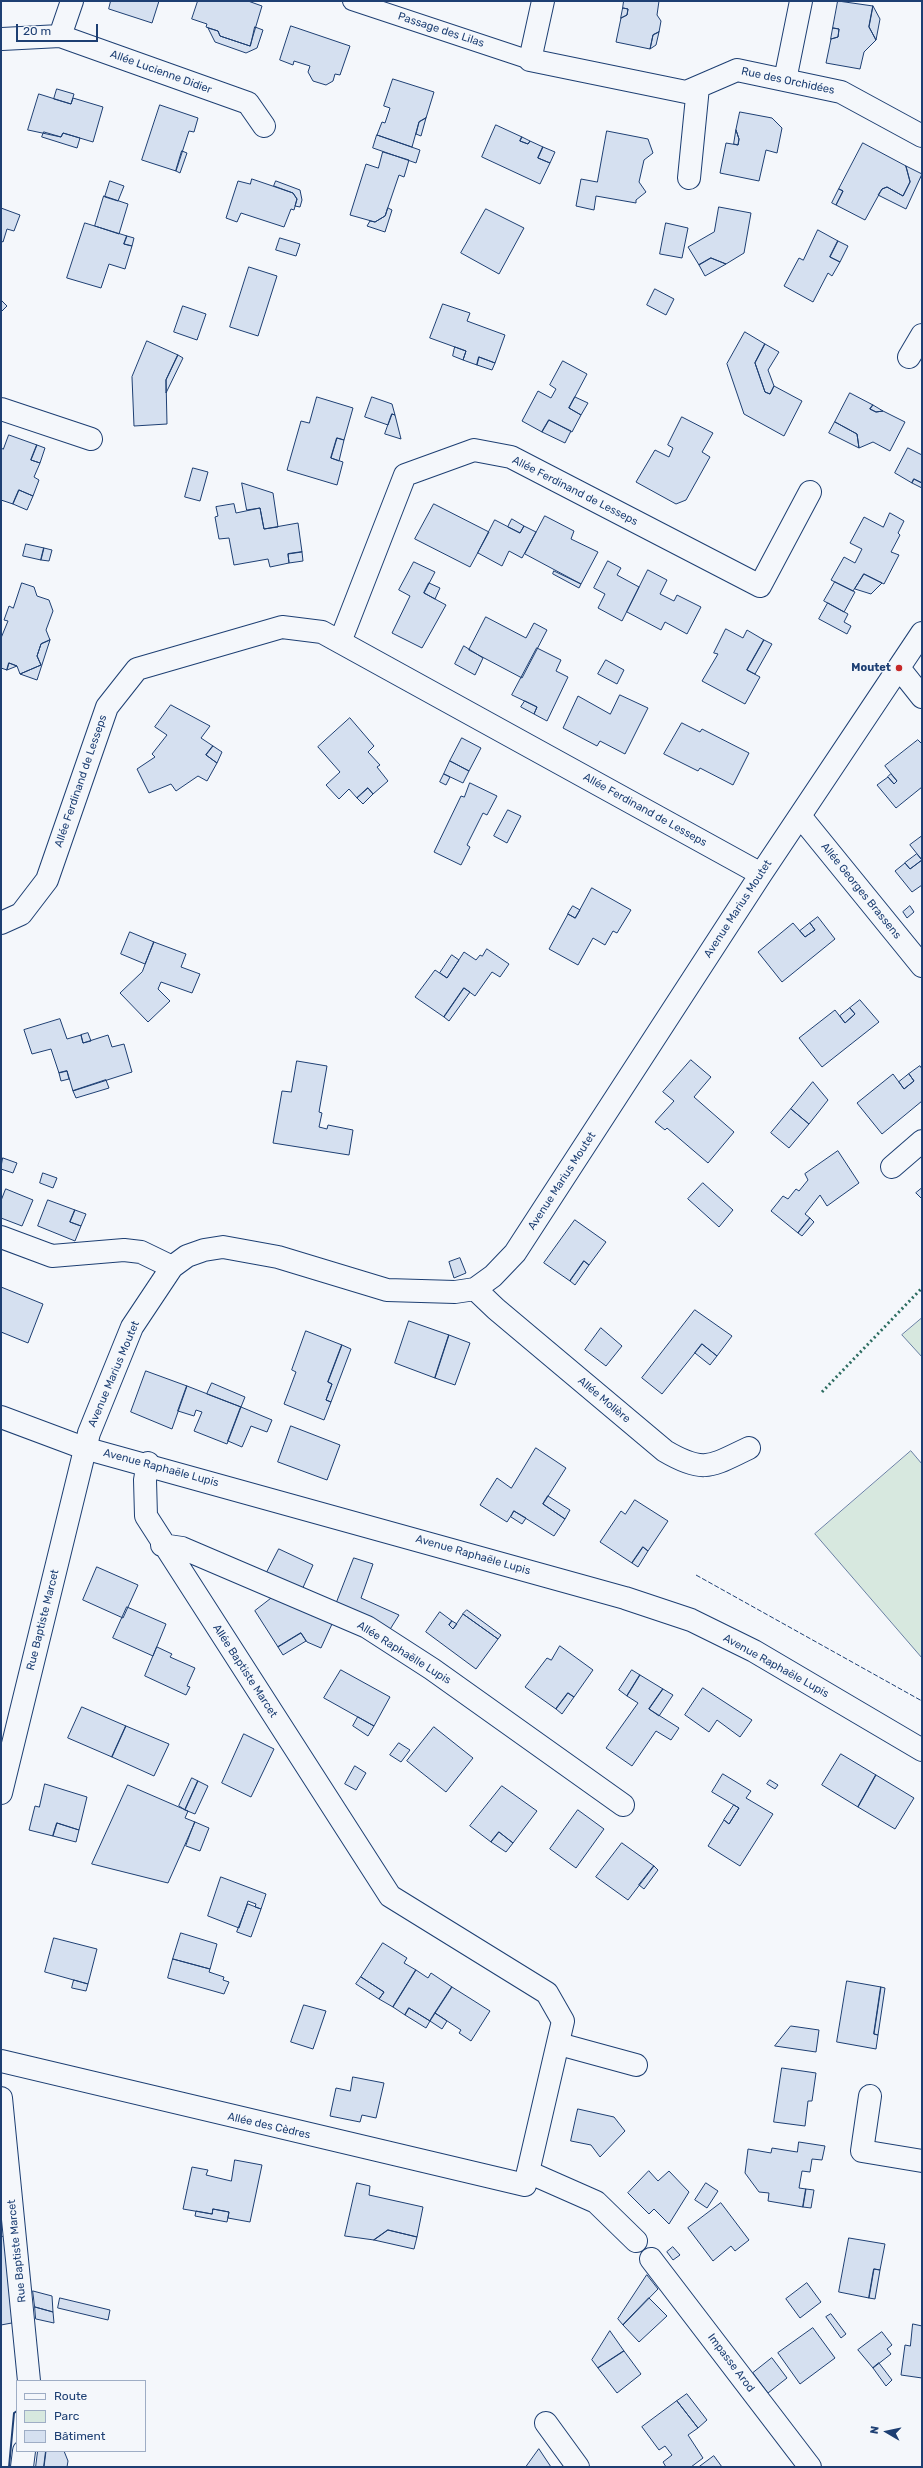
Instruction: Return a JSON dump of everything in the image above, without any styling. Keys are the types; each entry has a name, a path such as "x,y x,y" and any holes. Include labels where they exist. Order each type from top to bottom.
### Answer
{"street":[{"path":"2,39 60,36 72,1"},
{"name":"Passage des Lilas","path":"352,1 530,60"},
{"path":"530,60 542,1"},
{"path":"785,80 801,1"},
{"name":"Allée Lucienne Didier","path":"60,36 248,103 264,126"},
{"name":"Rue des Orchidées","path":"530,60 686,92 737,70 841,92 922,136"},
{"path":"689,178 698,87"},
{"path":"910,357 922,335"},
{"path":"1,409 90,439"},
{"name":"Allée Ferdinand de Lesseps","path":"340,642 405,475 474,450 511,458 760,586 810,492"},
{"name":"Allée Ferdinand de Lesseps","path":"1,923 21,914 47,880 107,707 137,669 282,627 322,632 761,874"},
{"name":"Avenue Marius Moutet","path":"84,1448 132,1327 172,1267 187,1256 204,1250 223,1248 278,1257 387,1290 431,1293 475,1289 493,1276 514,1253 761,874 922,633"},
{"path":"899,668 922,697"},
{"name":"Allée Georges Brassens","path":"800,816 922,966"},
{"path":"892,1167 922,1140"},
{"path":"1,1237 52,1256 124,1250 141,1252 172,1267"},
{"name":"Allée Molière","path":"475,1289 496,1309 670,1454 686,1464 711,1466 749,1448"},
{"name":"Avenue Raphaële Lupis","path":"1,1417 84,1448 148,1464 625,1598 691,1620 754,1651 922,1750"},
{"name":"Rue Baptiste Marcet","path":"1,1793 84,1448"},
{"name":"Allée Baptiste Marcet","path":"148,1464 145,1480 146,1516 162,1545 375,1870"},
{"name":"Allée Raphaëlle Lupis","path":"162,1545 182,1548 367,1627 432,1669 623,1805"},
{"name":"Allée des Cèdres","path":"1,2061 289,2131 525,2185 559,2044 563,2021 547,1993 390,1896 375,1870"},
{"path":"559,2044 636,2065"},
{"path":"870,2096 862,2151 922,2160"},
{"name":"Rue Baptiste Marcet","path":"1,2098 29,2380"},
{"path":"528,2172 596,2202 636,2241"},
{"name":"Impasse Arod","path":"651,2259 810,2467"},
{"path":"546,2423 578,2467"},
{"path":"22,2467 24,2452"}],"green space":[{"path":"922,1318 922,1357 902,1335"},
{"path":"911,1451 922,1464 922,1658 815,1534"}],"building":[{"path":"111,1 159,1 152,23 109,9"},
{"path":"198,1 248,1 262,6 250,46 220,36 218,31 206,27 207,24 192,19"},
{"path":"624,1 659,1 657,15 661,21 659,32 653,35 650,49 616,42 621,18 627,15 628,9 623,8"},
{"path":"838,1 873,6 869,27 876,40 864,52 860,69 826,63 831,39 838,37 839,29 833,28"},
{"path":"873,6 880,19 876,40 869,27"},
{"path":"623,8 628,9 627,15 621,18"},
{"path":"291,26 350,46 340,75 335,74 333,81 326,85 313,81 308,72 310,66 294,61 293,65 280,60"},
{"path":"255,27 263,30 257,48 246,53 215,42 208,28 218,31 220,36 250,46"},
{"path":"833,28 839,29 838,37 831,39"},
{"path":"659,32 656,45 650,49 653,35"},
{"path":"393,79 434,92 426,118 419,122 412,147 377,135 382,122 385,123 390,108 384,106"},
{"path":"57,89 74,94 71,104 54,99"},
{"path":"39,94 71,104 73,98 103,107 93,142 63,133 61,137 28,130"},
{"path":"160,105 198,118 194,132 189,131 176,171 142,160"},
{"path":"740,112 772,118 782,128 777,153 766,150 759,181 720,173 726,143 738,145 739,139 736,130"},
{"path":"426,118 421,136 416,134 419,122"},
{"path":"496,125 522,137 520,141 528,144 530,141 543,147 538,158 550,163 540,184 482,157"},
{"path":"736,130 739,139 738,145 734,144"},
{"path":"607,131 648,139 653,153 644,160 639,182 646,192 636,200 636,203 596,196 594,210 576,206 581,179 597,182"},
{"path":"44,132 61,137 63,133 80,138 77,148 42,137"},
{"path":"377,135 420,150 416,163 373,148"},
{"path":"522,137 530,141 528,144 520,141"},
{"path":"863,143 906,166 910,182 903,196 887,187 882,189 865,220 836,205 843,191 839,189"},
{"path":"543,147 555,152 550,163 538,158"},
{"path":"182,151 187,153 180,173 176,171"},
{"path":"383,152 409,160 404,177 399,175 385,216 375,222 350,215 366,164 378,168"},
{"path":"906,166 922,174 906,209 878,195 882,189 887,187 903,196 910,182"},
{"path":"252,179 293,193 297,199 294,210 291,209 284,227 241,213 237,222 226,218 238,181 250,184"},
{"path":"110,181 124,186 118,201 105,197"},
{"path":"276,181 300,190 302,200 300,207 295,206 297,199 293,193 274,186"},
{"path":"839,189 843,191 836,205 832,203"},
{"path":"104,196 128,204 119,234 95,226"},
{"path":"719,207 751,213 744,253 726,264 711,258 699,265 688,247 714,232"},
{"path":"1,208 20,215 14,231 7,229 3,242 1,241"},
{"path":"388,208 392,210 385,232 367,226 370,221 375,222 385,216"},
{"path":"486,209 524,228 499,274 461,253"},
{"path":"85,223 127,236 124,244 132,246 125,269 109,264 101,288 67,278"},
{"path":"666,223 688,228 682,258 660,254"},
{"path":"818,230 838,241 830,257 840,262 832,276 828,273 813,302 784,286 799,258 803,260"},
{"path":"127,236 134,238 132,246 124,244"},
{"path":"280,238 300,244 296,256 276,250"},
{"path":"838,241 848,246 840,262 830,257"},
{"path":"711,258 726,264 705,276 699,265"},
{"path":"249,267 277,276 258,336 230,327"},
{"path":"655,289 674,299 666,315 647,305"},
{"path":"2,301 7,306 1,312 1,303"},
{"path":"443,304 470,313 467,321 505,335 495,363 479,357 477,365 463,360 466,351 430,338"},
{"path":"183,306 206,314 197,340 174,332"},
{"path":"745,332 765,344 755,363 765,392 770,394 774,386 802,401 784,436 744,414 727,364"},
{"path":"147,341 178,355 166,380 167,424 134,426 132,377"},
{"path":"765,344 779,352 768,370 774,386 770,394 765,392 755,363"},
{"path":"455,347 466,351 463,360 453,356"},
{"path":"178,355 183,358 166,393 166,380"},
{"path":"479,357 495,363 492,370 477,365"},
{"path":"563,361 587,374 569,408 581,415 572,432 549,420 542,432 522,421 538,391 551,398 556,389 550,385"},
{"path":"850,393 873,405 870,409 876,412 883,411 905,422 890,451 873,442 859,448 857,434 835,422"},
{"path":"317,397 353,408 344,440 337,438 331,458 343,462 337,485 287,470 301,421 309,423"},
{"path":"372,397 392,404 395,415 392,414 388,425 365,417"},
{"path":"575,397 588,403 581,415 569,408"},
{"path":"873,405 883,411 876,412 870,409"},
{"path":"392,414 395,415 401,439 385,434"},
{"path":"682,417 713,433 702,452 710,457 686,500 676,504 636,482 655,450 669,457 673,448 668,445"},
{"path":"549,420 571,431 565,443 542,432"},
{"path":"835,422 857,434 859,448 829,433"},
{"path":"9,435 37,445 31,460 40,463 34,477 39,480 33,496 19,490 13,504 1,500 1,448 3,449"},
{"path":"337,438 344,440 339,461 331,458"},
{"path":"37,445 45,448 40,463 31,460"},
{"path":"908,448 922,455 922,483 914,479 912,483 895,473"},
{"path":"193,468 208,472 200,501 185,497"},
{"path":"914,479 922,483 922,488 912,483"},
{"path":"242,483 273,493 278,527 264,529 260,508 247,510"},
{"path":"19,490 33,496 27,510 13,504"},
{"path":"234,504 236,513 260,508 264,529 298,523 302,552 288,554 289,563 270,567 268,559 234,565 229,538 219,539 215,517 218,516 216,507"},
{"path":"434,504 489,532 470,567 415,539"},
{"path":"890,513 904,521 898,533 900,535 891,552 899,555 884,584 864,574 853,591 831,580 844,557 855,563 862,549 850,543 864,517 883,527"},
{"path":"545,516 574,531 571,539 598,552 581,584 525,554"},
{"path":"512,519 524,526 520,533 508,527"},
{"path":"495,520 520,533 524,526 536,532 522,558 509,551 502,566 478,553"},
{"path":"26,544 44,548 41,560 23,556"},
{"path":"44,548 52,550 49,561 41,560"},
{"path":"302,552 303,561 289,563 288,554"},
{"path":"608,561 621,568 617,575 639,587 622,621 598,608 605,594 594,588"},
{"path":"414,562 435,572 424,593 446,605 422,648 392,633 410,596 399,590"},
{"path":"648,570 667,580 660,594 674,601 677,595 701,607 687,634 665,622 661,630 627,612"},
{"path":"554,571 581,584 579,588 553,574"},
{"path":"864,574 882,583 871,594 855,589"},
{"path":"835,582 855,592 844,612 824,601"},
{"path":"22,583 34,587 37,596 49,600 53,611 46,630 50,640 41,644 37,656 41,665 20,674 17,666 9,663 7,670 1,668 1,638 8,621 4,620 9,606 13,608"},
{"path":"429,583 440,588 435,599 424,593"},
{"path":"828,603 848,614 844,622 851,626 847,634 819,619"},
{"path":"486,617 526,638 534,623 547,630 522,678 469,650"},
{"path":"726,629 743,638 747,630 764,640 747,670 760,677 745,704 702,681 718,654 714,653"},
{"path":"50,640 37,680 20,674 41,665 37,656 41,644"},
{"path":"764,640 772,644 755,674 747,670"},
{"path":"464,646 483,658 475,675 455,664"},
{"path":"537,648 561,660 556,671 568,677 547,721 534,714 537,707 512,695"},
{"path":"606,660 624,670 617,684 598,674"},
{"path":"9,663 17,666 7,670"},
{"path":"620,695 648,708 625,754 600,741 597,746 563,728 578,696 610,714"},
{"path":"525,701 537,707 534,714 521,707"},
{"path":"171,705 210,726 201,738 213,746 206,755 217,763 207,781 198,776 176,791 171,784 149,793 137,769 155,757 152,754 167,735 155,727"},
{"path":"350,718 374,746 368,752 380,765 377,767 388,781 373,794 368,788 357,798 349,789 339,799 326,785 340,772 318,747"},
{"path":"682,723 700,732 702,729 749,753 733,785 700,768 698,771 664,754"},
{"path":"462,738 481,748 469,771 450,761"},
{"path":"918,740 922,744 922,787 896,808 877,785 888,777 894,784 897,781 885,766"},
{"path":"213,746 222,752 217,763 206,755"},
{"path":"450,761 469,771 463,783 444,774"},
{"path":"444,774 450,777 446,785 440,782"},
{"path":"891,774 897,781 894,784 888,777"},
{"path":"470,783 497,796 487,815 483,813 467,845 470,847 461,865 434,852 461,796 464,797"},
{"path":"368,788 373,794 363,804 357,798"},
{"path":"508,810 521,816 507,843 494,836"},
{"path":"922,836 922,860 910,845"},
{"path":"917,854 922,860 910,869 905,863"},
{"path":"922,860 922,885 912,892 895,871 905,863 910,869"},
{"path":"592,888 631,910 617,933 613,931 605,945 593,938 578,965 549,949 568,914 575,918"},
{"path":"573,906 580,910 575,918 568,914"},
{"path":"910,906 914,912 907,918 903,912"},
{"path":"818,917 835,939 782,982 758,952 793,923 805,937 815,930 810,923"},
{"path":"810,923 815,930 805,937 800,931"},
{"path":"130,932 154,942 145,964 121,954"},
{"path":"154,942 186,954 181,967 200,974 192,993 161,982 158,989 170,1001 148,1022 120,993 142,972"},
{"path":"487,949 509,964 500,977 492,972 475,996 464,988 444,1017 415,997 435,970 447,978 464,952 476,960 480,955 482,956"},
{"path":"452,955 459,960 447,978 440,973"},
{"path":"464,988 470,992 449,1021 444,1017"},
{"path":"860,1000 879,1022 822,1067 799,1038 835,1010 845,1023 855,1014 850,1008"},
{"path":"850,1008 855,1014 845,1023 840,1016"},
{"path":"60,1019 67,1039 81,1035 83,1043 108,1035 112,1047 124,1044 132,1072 73,1091 67,1071 59,1073 51,1049 32,1054 24,1030"},
{"path":"88,1033 91,1041 83,1043 81,1035"},
{"path":"691,1060 711,1077 694,1097 734,1132 708,1163 667,1128 665,1130 655,1122 674,1101 663,1092"},
{"path":"297,1061 327,1066 319,1112 322,1113 319,1127 327,1129 328,1125 353,1130 349,1155 273,1143 282,1091 291,1092"},
{"path":"920,1066 922,1069 922,1101 882,1134 857,1103 893,1074 904,1089 914,1081 909,1074"},
{"path":"67,1071 69,1079 61,1081 59,1073"},
{"path":"909,1074 914,1081 904,1089 899,1082"},
{"path":"106,1080 109,1088 76,1098 73,1091"},
{"path":"813,1082 828,1100 809,1124 791,1109"},
{"path":"791,1109 809,1124 789,1148 771,1133"},
{"path":"838,1151 859,1183 827,1206 820,1195 805,1214 810,1218 798,1233 771,1211 783,1196 788,1199 796,1189 799,1191 808,1180 805,1174"},
{"path":"3,1158 17,1163 13,1173 1,1169"},
{"path":"43,1173 57,1178 53,1188 40,1183"},
{"path":"703,1183 733,1210 719,1227 688,1199"},
{"path":"922,1188 922,1199 916,1193"},
{"path":"6,1189 33,1200 22,1226 1,1218 1,1201"},
{"path":"48,1200 75,1210 70,1222 81,1226 75,1241 38,1226"},
{"path":"75,1210 86,1214 81,1226 70,1222"},
{"path":"810,1218 814,1222 802,1236 798,1233"},
{"path":"575,1220 606,1242 589,1265 584,1261 570,1281 544,1263"},
{"path":"460,1258 466,1273 454,1278 449,1262"},
{"path":"584,1261 589,1265 575,1285 570,1281"},
{"path":"1,1287 43,1304 28,1343 1,1332"},
{"path":"695,1310 732,1336 717,1356 702,1344 662,1394 642,1378"},
{"path":"409,1321 449,1335 435,1378 395,1363"},
{"path":"601,1328 622,1346 606,1366 585,1350"},
{"path":"306,1331 342,1345 328,1382 332,1384 326,1400 331,1402 324,1420 284,1404 296,1372 292,1370"},
{"path":"449,1335 470,1343 455,1385 435,1378"},
{"path":"702,1344 717,1356 710,1365 695,1353"},
{"path":"342,1345 351,1349 331,1402 326,1400 332,1384 328,1382"},
{"path":"146,1371 187,1386 172,1429 131,1412"},
{"path":"212,1383 245,1397 241,1407 207,1394"},
{"path":"187,1386 241,1407 227,1444 194,1431 202,1412 196,1410 194,1416 178,1411"},
{"path":"241,1407 272,1420 267,1432 251,1426 242,1447 228,1441"},
{"path":"291,1426 340,1445 327,1480 278,1462"},
{"path":"536,1448 566,1468 543,1504 565,1519 554,1536 514,1511 507,1522 480,1505 497,1478 511,1488"},
{"path":"548,1496 570,1510 565,1519 543,1504"},
{"path":"635,1500 668,1521 648,1551 643,1547 632,1563 600,1542 621,1511 625,1514"},
{"path":"514,1511 526,1518 522,1524 511,1517"},
{"path":"643,1547 648,1551 638,1567 632,1563"},
{"path":"279,1549 313,1565 301,1592 265,1576"},
{"path":"354,1558 373,1564 361,1598 399,1615 389,1631 335,1607"},
{"path":"97,1567 138,1585 123,1618 83,1600"},
{"path":"273,1597 332,1624 321,1648 307,1642 301,1633 278,1647 255,1611"},
{"path":"127,1607 166,1624 153,1656 113,1638"},
{"path":"467,1610 501,1635 498,1639 463,1614"},
{"path":"440,1612 452,1621 449,1625 453,1629 463,1614 498,1639 476,1669 426,1632"},
{"path":"452,1621 457,1624 453,1629 449,1625"},
{"path":"301,1633 306,1641 283,1655 278,1647"},
{"path":"560,1646 593,1670 574,1697 568,1693 556,1709 525,1687 547,1658 551,1660"},
{"path":"157,1647 172,1654 170,1657 195,1668 187,1686 190,1687 186,1695 145,1676"},
{"path":"341,1670 390,1697 374,1726 324,1698"},
{"path":"632,1670 640,1675 627,1696 619,1690"},
{"path":"640,1675 663,1689 649,1709 679,1728 671,1740 656,1731 632,1766 606,1748 638,1703 627,1696"},
{"path":"703,1688 752,1720 740,1737 717,1720 709,1732 685,1715"},
{"path":"663,1689 673,1695 659,1716 649,1709"},
{"path":"568,1693 574,1697 562,1714 556,1709"},
{"path":"82,1707 126,1726 112,1757 68,1738"},
{"path":"358,1717 374,1726 368,1736 353,1726"},
{"path":"126,1726 169,1744 154,1776 112,1757"},
{"path":"434,1727 473,1758 446,1792 407,1761"},
{"path":"244,1734 274,1749 251,1797 222,1783"},
{"path":"399,1743 410,1750 401,1762 390,1755"},
{"path":"841,1754 876,1775 858,1807 822,1785"},
{"path":"355,1766 366,1773 356,1790 345,1784"},
{"path":"723,1774 751,1791 746,1798 773,1814 740,1866 708,1846 724,1820 729,1824 739,1808 712,1792"},
{"path":"876,1775 914,1798 895,1829 858,1807"},
{"path":"192,1778 198,1781 185,1810 179,1806"},
{"path":"770,1780 778,1785 775,1789 767,1784"},
{"path":"198,1781 208,1786 195,1814 185,1810"},
{"path":"45,1784 87,1797 79,1830 57,1823 53,1836 29,1830 35,1806 39,1807"},
{"path":"128,1785 188,1811 185,1818 195,1822 168,1883 92,1864"},
{"path":"502,1786 537,1811 513,1843 499,1832 491,1842 470,1826"},
{"path":"734,1805 739,1808 729,1824 724,1820"},
{"path":"578,1810 604,1829 576,1868 550,1849"},
{"path":"195,1822 209,1828 200,1851 186,1846"},
{"path":"57,1823 79,1830 76,1842 53,1836"},
{"path":"499,1832 513,1843 506,1852 491,1842"},
{"path":"622,1843 654,1866 628,1900 596,1877"},
{"path":"654,1866 658,1870 644,1889 639,1885"},
{"path":"221,1877 266,1894 261,1909 255,1907 256,1904 248,1901 239,1928 208,1916"},
{"path":"248,1904 261,1909 251,1937 237,1932"},
{"path":"181,1933 217,1944 210,1969 173,1959"},
{"path":"54,1938 97,1949 88,1984 45,1972"},
{"path":"383,1943 407,1958 404,1963 416,1970 393,2007 379,1999 384,1992 361,1977"},
{"path":"173,1959 210,1969 209,1972 224,1977 223,1980 229,1982 224,1994 168,1978"},
{"path":"416,1970 428,1978 431,1973 452,1987 430,2021 409,2008 405,2015 393,2007"},
{"path":"361,1977 384,1992 379,1999 356,1984"},
{"path":"74,1980 88,1984 86,1991 72,1988"},
{"path":"847,1981 881,1987 874,2034 878,2035 876,2049 837,2042"},
{"path":"452,1987 490,2011 471,2041 459,2033 461,2030 435,2013"},
{"path":"881,1987 885,1988 878,2035 874,2034"},
{"path":"304,2005 326,2011 313,2049 291,2042"},
{"path":"409,2008 430,2021 426,2028 405,2015"},
{"path":"435,2013 447,2021 442,2029 430,2021"},
{"path":"791,2026 819,2030 816,2052 775,2046"},
{"path":"782,2068 816,2073 812,2101 808,2101 805,2126 774,2122"},
{"path":"353,2077 384,2083 376,2118 362,2115 360,2122 330,2116 336,2088 350,2091"},
{"path":"578,2109 614,2117 625,2131 600,2157 591,2145 571,2141"},
{"path":"799,2142 825,2146 822,2160 812,2159 810,2172 802,2171 799,2188 806,2189 803,2207 768,2201 769,2193 759,2192 745,2173 748,2149 771,2153 772,2148 797,2152"},
{"path":"235,2160 262,2165 250,2222 228,2218 229,2212 213,2209 212,2214 183,2209 192,2167 208,2170 206,2175 231,2181"},
{"path":"649,2171 658,2181 669,2171 689,2192 669,2224 654,2209 649,2214 628,2193"},
{"path":"357,2183 370,2186 369,2195 423,2207 417,2237 388,2230 374,2240 345,2236"},
{"path":"706,2183 718,2191 707,2208 695,2200"},
{"path":"806,2189 814,2190 811,2208 803,2207"},
{"path":"721,2203 749,2240 735,2251 731,2246 713,2261 688,2228"},
{"path":"213,2209 229,2212 227,2222 195,2216 196,2211 212,2214"},
{"path":"388,2230 417,2237 414,2249 374,2240"},
{"path":"7,2236 17,2322 1,2325 1,2237"},
{"path":"849,2238 885,2244 880,2270 874,2269 869,2298 839,2292"},
{"path":"673,2247 680,2255 673,2260 667,2252"},
{"path":"874,2269 880,2270 875,2299 869,2298"},
{"path":"647,2275 658,2289 623,2325 618,2319"},
{"path":"807,2283 821,2302 800,2318 786,2299"},
{"path":"33,2291 52,2296 53,2312 35,2307"},
{"path":"60,2298 110,2310 108,2320 58,2308"},
{"path":"649,2298 667,2316 639,2342 623,2325"},
{"path":"35,2307 53,2312 54,2323 36,2319"},
{"path":"831,2314 846,2334 841,2338 826,2317"},
{"path":"913,2324 922,2326 922,2378 901,2375 905,2345 910,2346"},
{"path":"813,2328 835,2358 800,2384 778,2353"},
{"path":"610,2331 624,2351 598,2368 592,2360"},
{"path":"882,2332 892,2345 887,2349 891,2354 873,2368 858,2350"},
{"path":"624,2351 641,2374 617,2393 598,2368"},
{"path":"772,2358 787,2378 768,2393 753,2373"},
{"path":"879,2363 892,2380 886,2386 873,2368"},
{"path":"687,2394 707,2420 698,2428 677,2401"},
{"path":"677,2401 698,2428 688,2435 703,2458 691,2467 666,2467 663,2462 672,2455 665,2446 659,2450 642,2427"},
{"path":"539,2449 551,2467 526,2467"},
{"path":"38,2452 46,2452 44,2467 36,2467"},
{"path":"46,2452 64,2452 68,2461 67,2467 44,2467"},
{"path":"714,2456 722,2467 699,2467"}],"hedge":[{"path":"822,1392 922,1288"}],"fence":[{"path":"696,1575 922,1701"}],"wall":[{"path":"9,2467 14,2413 16,2412"}],"place":[{"name":"Moutet","path":"899,668"}]}
